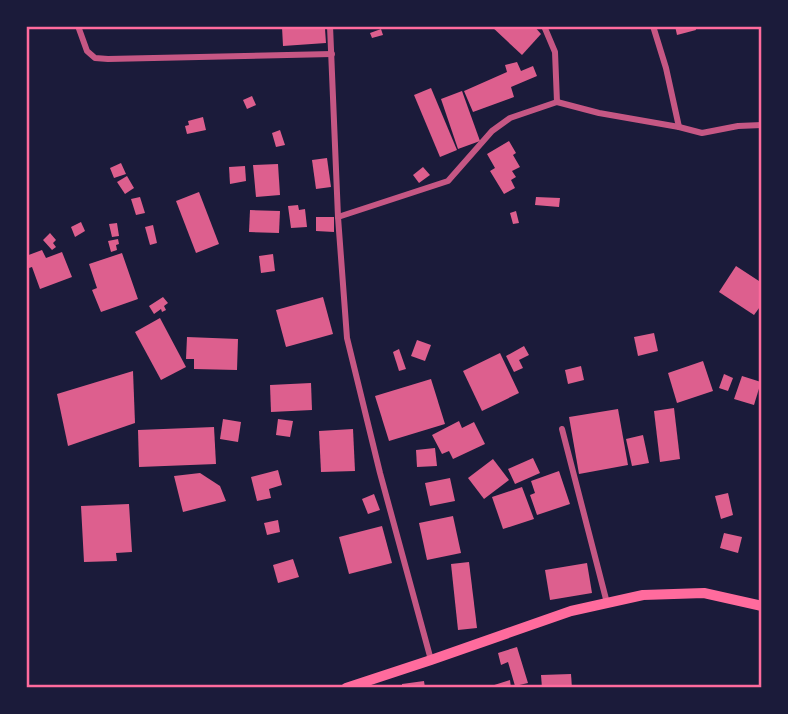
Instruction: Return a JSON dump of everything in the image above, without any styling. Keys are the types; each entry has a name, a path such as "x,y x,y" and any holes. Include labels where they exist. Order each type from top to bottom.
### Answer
{"main road":[{"path":"346,688 571,611 643,595 704,593 762,606"}],"street":[{"path":"79,26 87,51 95,58 332,54"},
{"path":"330,26 338,217 347,338 380,474 431,660"},
{"path":"544,26 555,52 557,102"},
{"path":"653,26 666,68 679,127"},
{"path":"338,217 448,181 492,131 510,118 557,102 702,133 738,126 762,125"},
{"path":"562,429 607,603"}],"building":[{"path":"321,26 325,29 326,43 283,46 282,27"},
{"path":"491,26 534,26 541,34 522,55"},
{"path":"675,26 695,26 696,30 677,35"},
{"path":"381,29 383,35 372,38 370,33"},
{"path":"517,62 521,71 533,66 537,76 511,87 514,97 473,112 464,91 507,72 505,65"},
{"path":"431,88 457,150 440,157 414,95"},
{"path":"462,91 480,141 458,149 441,99"},
{"path":"252,96 256,105 247,109 243,100"},
{"path":"203,117 206,130 187,134 185,126 189,125 188,121"},
{"path":"280,130 285,145 276,147 272,133"},
{"path":"509,141 520,167 512,171 516,177 511,180 515,188 504,194 490,171 495,168 487,154"},
{"path":"327,158 331,187 316,189 312,160"},
{"path":"121,163 126,174 114,178 110,168"},
{"path":"278,164 280,195 256,197 253,165"},
{"path":"245,166 246,181 230,184 229,167"},
{"path":"423,167 430,175 419,183 413,175"},
{"path":"127,176 134,188 125,194 117,182"},
{"path":"199,192 219,244 196,253 176,201"},
{"path":"140,197 145,213 136,215 131,199"},
{"path":"536,197 560,198 559,207 535,205"},
{"path":"298,205 299,210 305,209 307,227 291,228 288,206"},
{"path":"250,210 280,211 279,233 249,232"},
{"path":"516,211 519,223 513,224 510,213"},
{"path":"316,217 334,217 334,232 316,231"},
{"path":"81,222 85,231 75,237 71,227"},
{"path":"117,223 119,236 112,237 109,224"},
{"path":"153,225 157,243 150,245 145,227"},
{"path":"50,233 56,240 53,243 56,247 52,250 43,240"},
{"path":"118,239 117,250 111,252 108,241"},
{"path":"42,250 46,258 62,252 72,277 40,289 26,256"},
{"path":"122,253 138,299 101,312 92,290 97,288 89,264"},
{"path":"273,254 275,271 261,273 259,256"},
{"path":"736,266 762,283 762,304 754,315 719,292"},
{"path":"163,297 168,303 164,306 166,310 162,312 161,309 154,314 149,306"},
{"path":"323,297 333,334 286,347 276,310"},
{"path":"160,318 186,367 161,380 135,332"},
{"path":"654,333 658,351 638,356 634,337"},
{"path":"187,337 238,339 237,370 194,369 194,359 186,359"},
{"path":"417,340 431,345 425,361 411,356"},
{"path":"524,346 529,355 519,360 523,368 514,372 506,356"},
{"path":"399,349 406,369 399,371 393,352"},
{"path":"500,353 519,393 482,411 463,371"},
{"path":"703,361 713,391 677,403 668,373"},
{"path":"581,366 584,380 568,384 565,370"},
{"path":"133,371 135,423 68,446 57,394"},
{"path":"724,374 733,378 728,391 719,388"},
{"path":"742,376 761,382 754,405 734,399"},
{"path":"431,379 445,424 389,441 375,396"},
{"path":"311,383 312,410 271,412 270,385"},
{"path":"674,408 680,459 660,462 654,411"},
{"path":"618,409 628,465 579,474 569,417"},
{"path":"223,419 241,422 238,442 220,439"},
{"path":"278,419 293,421 290,437 276,435"},
{"path":"459,421 462,428 474,422 485,444 453,459 449,451 442,454 432,435"},
{"path":"214,427 216,464 139,467 138,430"},
{"path":"353,429 355,471 321,472 319,431"},
{"path":"643,435 649,463 632,466 626,439"},
{"path":"435,448 437,466 417,467 416,450"},
{"path":"533,458 540,473 515,484 508,469"},
{"path":"493,459 509,480 484,499 468,478"},
{"path":"278,470 282,485 269,489 271,498 257,501 251,477"},
{"path":"559,471 570,504 537,515 530,495 535,493 531,481"},
{"path":"200,473 220,486 226,501 183,512 174,476"},
{"path":"450,478 455,501 430,506 425,483"},
{"path":"522,487 534,519 503,529 492,497"},
{"path":"728,493 733,515 721,519 715,496"},
{"path":"374,494 380,510 368,514 362,499"},
{"path":"129,504 132,552 116,553 117,561 84,562 81,506"},
{"path":"453,516 461,553 427,560 419,523"},
{"path":"278,520 280,532 267,535 264,523"},
{"path":"382,526 392,563 349,574 339,537"},
{"path":"724,533 742,537 738,553 720,548"},
{"path":"293,559 299,577 278,583 273,565"},
{"path":"469,562 477,628 458,630 451,564"},
{"path":"587,563 592,593 550,600 545,570"},
{"path":"517,647 528,683 515,686 508,662 501,665 498,653"},
{"path":"571,674 572,688 542,688 541,675"},
{"path":"510,680 511,688 488,688 488,687"},
{"path":"424,681 425,688 402,688 402,684"}]}
